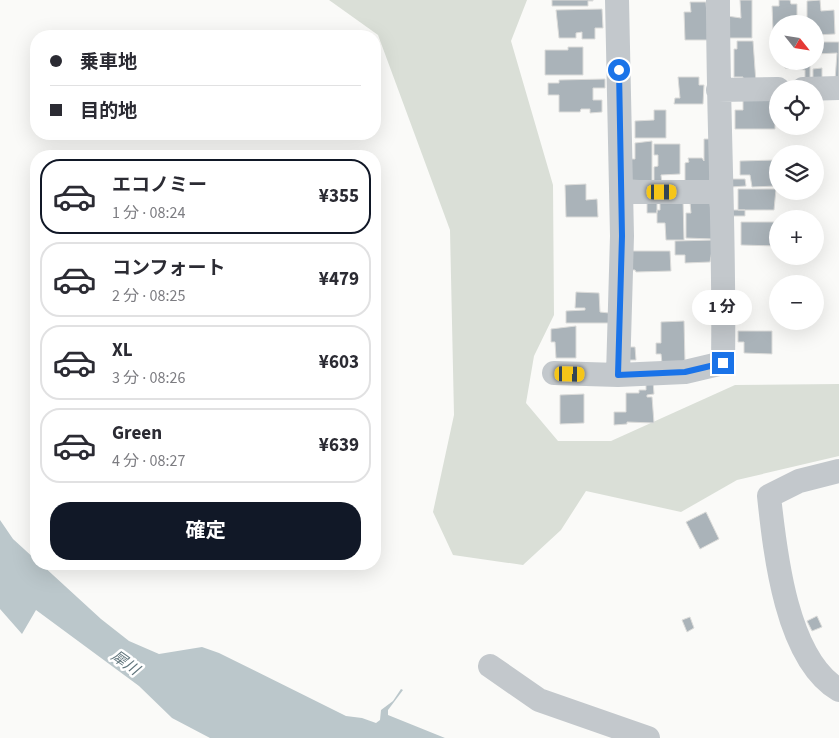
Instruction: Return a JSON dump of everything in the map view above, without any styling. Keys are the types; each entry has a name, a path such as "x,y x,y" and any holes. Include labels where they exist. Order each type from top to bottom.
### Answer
{"street":[{"path":"616,0 622,192 618,375"},
{"path":"554,373 618,375 685,372 723,363 724,270 718,90 718,0"},
{"path":"824,88 839,88"},
{"path":"718,90 769,89"},
{"path":"622,192 722,192"},
{"path":"839,471 799,481 769,496 774,548 798,641 816,671 827,683 839,690"},
{"path":"490,666 539,700 648,738"}],"shaded area":[{"path":"329,0 527,0 511,41 553,185 554,315 534,356 526,403 558,441 611,441 735,385 839,384 839,456 737,480 681,512 586,491 561,530 523,565 453,555 433,512 454,415 450,230 381,43 381,30 371,30"}],"water":[{"name":"犀川","path":"0,520 13,539 30,555 30,570 48,570 101,619 129,641 159,654 202,647 219,653 346,716 362,718 376,723 380,720 381,710 393,701 401,689 403,690 388,710 388,715 445,738 210,738 172,718 139,686 36,610 22,634 0,609"}],"building":[{"path":"552,0 593,1 588,1 588,6 552,6"},
{"path":"740,0 752,0 752,38 728,38 727,16 741,18"},
{"path":"779,0 790,0 791,4 797,4 797,15 772,15 772,6 779,6"},
{"path":"820,0 821,11 834,10 835,34 824,35 824,15 807,15 807,1"},
{"path":"690,2 706,2 709,40 685,40 684,12 691,12"},
{"path":"602,9 603,28 595,28 595,39 582,39 582,32 576,33 576,38 559,38 556,10"},
{"path":"737,41 753,41 756,83 743,83 743,77 734,77 734,49 737,49"},
{"path":"824,42 839,42 839,80 835,80 837,53 824,54"},
{"path":"568,47 583,47 583,75 545,75 545,50 568,50"},
{"path":"805,70 810,70 810,80 805,80"},
{"path":"813,70 822,70 822,80 813,80"},
{"path":"678,77 699,77 699,85 704,85 703,104 674,104 675,98 680,98"},
{"path":"605,79 605,88 593,88 593,100 602,100 602,112 590,113 590,109 581,109 580,112 559,112 559,95 548,95 548,83 559,83 559,80"},
{"path":"743,100 769,100 769,129 735,129 735,110 743,110"},
{"path":"654,110 666,110 666,138 635,138 635,121 654,120"},
{"path":"704,139 712,139 710,181 685,184 685,163 689,162 688,158 702,158 704,161"},
{"path":"652,141 652,181 627,180 627,159 635,159 635,143"},
{"path":"654,144 680,144 680,174 661,175 662,184 654,184 654,167 658,166 658,155 654,155"},
{"path":"769,160 769,186 752,187 750,175 740,175 740,161"},
{"path":"730,179 745,179 746,186 730,187"},
{"path":"586,184 586,200 597,199 598,217 566,217 565,185"},
{"path":"738,189 769,189 769,200 775,200 774,210 738,210"},
{"path":"683,199 684,240 666,240 665,223 657,223 657,210 660,210 660,200"},
{"path":"657,201 657,213 647,213 647,202"},
{"path":"690,202 710,202 713,239 686,238 686,213 691,213"},
{"path":"731,210 745,210 745,216 731,216"},
{"path":"741,222 769,222 769,246 741,245"},
{"path":"714,240 710,262 685,263 685,255 675,255 675,241"},
{"path":"632,251 670,251 671,271 636,272 632,270"},
{"path":"576,292 599,293 600,312 609,313 609,323 566,323 566,311 585,310 585,308 575,308"},
{"path":"684,321 685,363 662,363 661,354 656,354 656,343 661,343 661,322"},
{"path":"576,326 576,358 556,358 555,342 551,342 551,329"},
{"path":"738,331 772,331 772,354 744,353 744,342 738,342"},
{"path":"629,347 635,347 636,360 629,360"},
{"path":"646,381 653,381 654,394 647,395 647,397 652,397 654,423 627,422 627,424 614,425 614,412 626,412 626,393 639,393 639,390 646,390"},
{"path":"584,394 584,423 560,424 560,395"},
{"path":"706,512 719,539 700,549 686,522"},
{"path":"817,616 822,627 812,631 807,621"},
{"path":"690,617 694,628 687,632 682,620"}],"route":[{"path":"619,70 622,236 618,375 685,372 723,363"}]}
